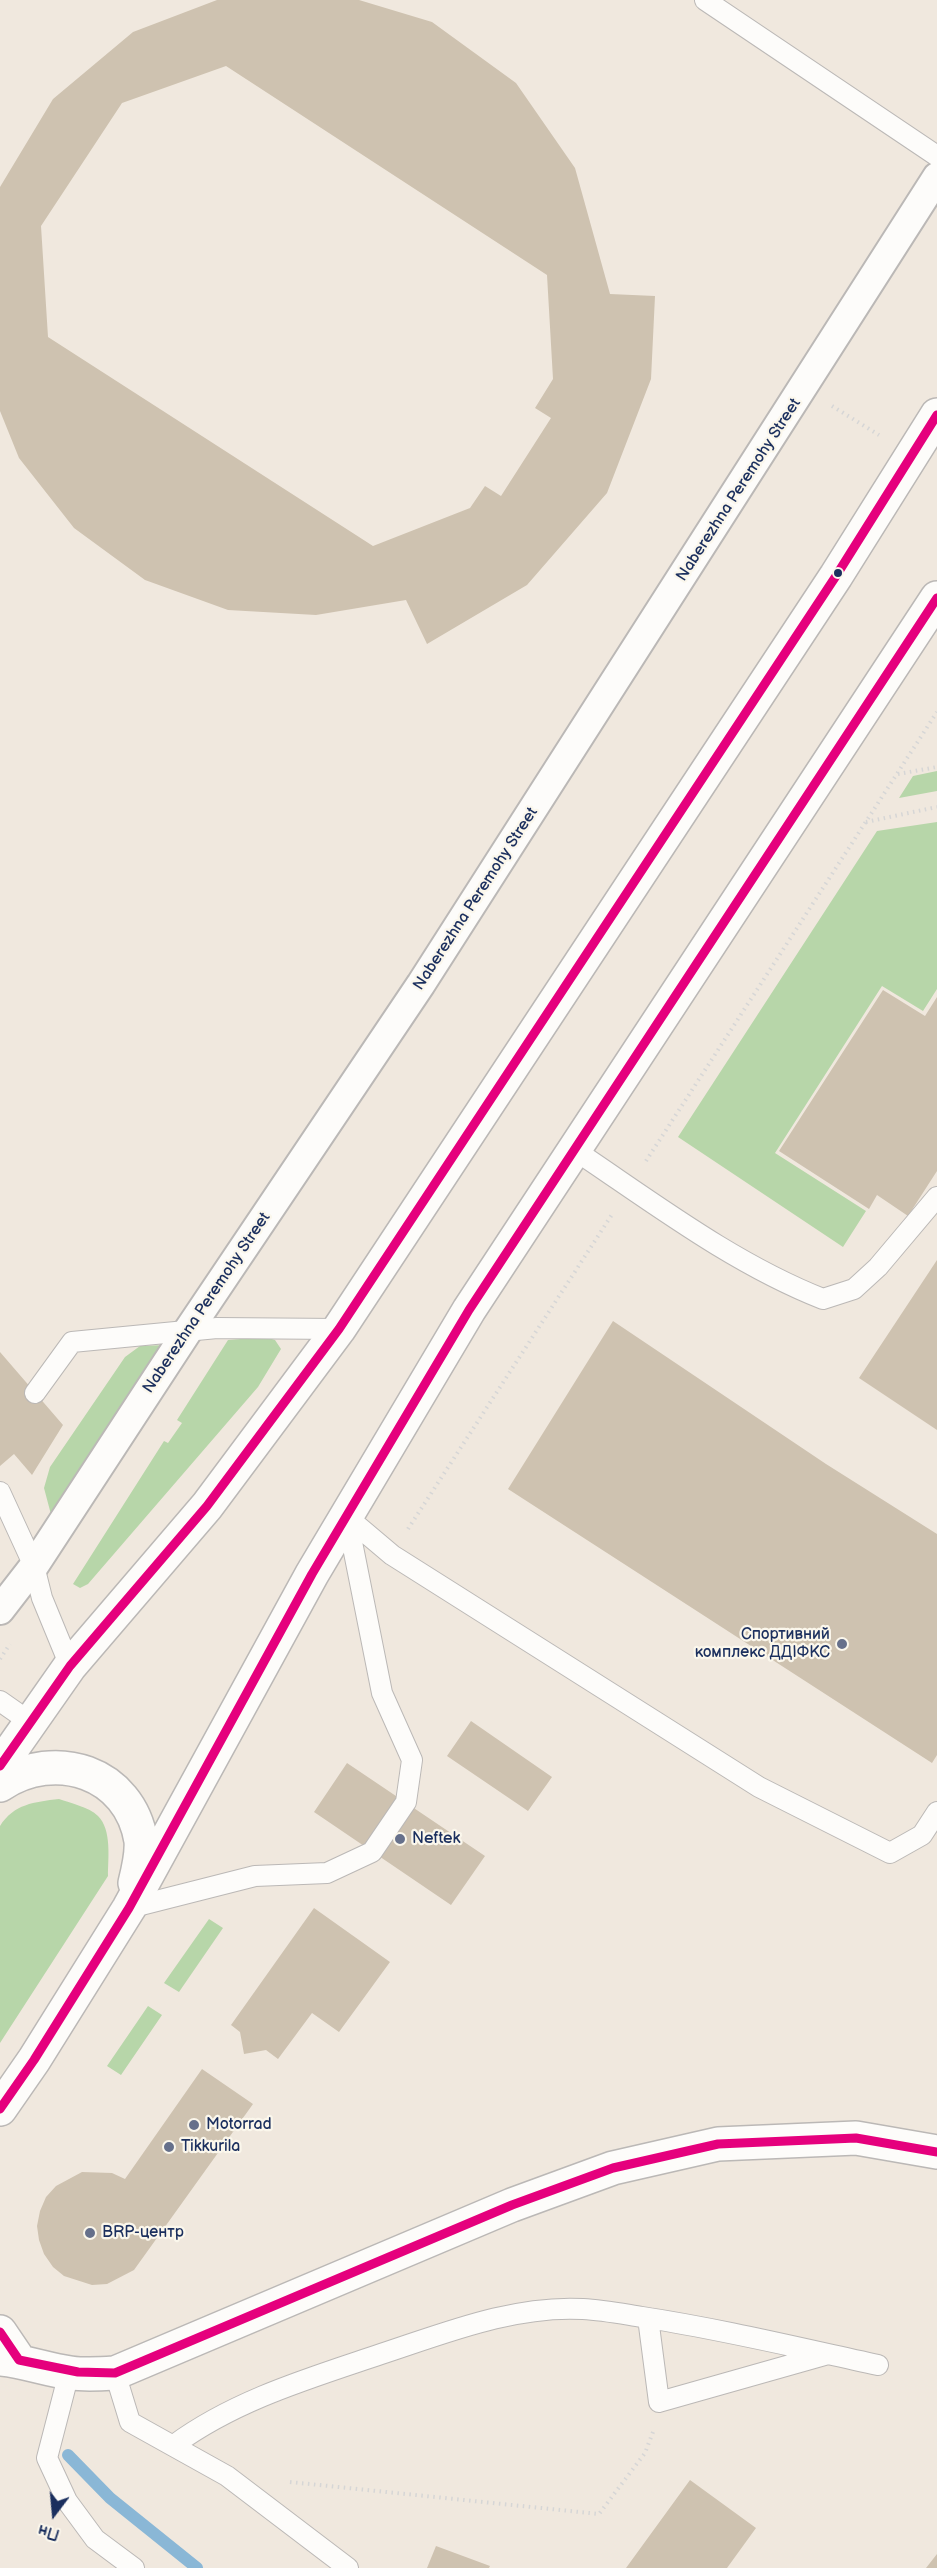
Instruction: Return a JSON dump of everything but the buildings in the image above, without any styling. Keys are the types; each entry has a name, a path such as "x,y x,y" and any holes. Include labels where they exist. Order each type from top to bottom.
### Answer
{"main road":[{"path":"0,1766 70,1666 207,1506 339,1329 836,576 937,415"},
{"path":"0,2109 34,2060 129,1908 312,1574 469,1310 576,1151 937,598"},
{"path":"0,1785 43,1768 61,1768 82,1771 99,1779 125,1800 141,1842 137,1875 129,1908"},
{"path":"0,2332 9,2360 69,2373 91,2375 115,2373 501,2210 613,2168 718,2144 856,2138 937,2152"}],"street":[{"name":"Naberezhna Peremohy Street","path":"0,1610 34,1566 187,1332 421,984 937,177"}],"lane":[{"path":"705,0 937,156"},
{"path":"576,1151 783,1283 823,1299 854,1288 878,1267 937,1197"},
{"path":"35,1393 72,1342 217,1328 339,1329"},
{"path":"0,1492 34,1566 42,1598 70,1666"},
{"path":"346,1517 392,1555 759,1787 890,1853 922,1835 937,1812"},
{"path":"129,1908 255,1876 327,1873 372,1852 406,1802 412,1760 382,1693 346,1517"},
{"path":"0,1701 30,1722"},
{"path":"174,2445 213,2421 288,2385 432,2337 523,2312 583,2309 648,2318 711,2328 878,2365"},
{"path":"648,2318 659,2402 828,2354"},
{"path":"69,2373 47,2458 67,2501 94,2539 134,2568"},
{"path":"115,2373 130,2422 227,2476 348,2568"}],"path":[{"path":"803,389 880,436"},
{"path":"392,1555 937,712"},
{"path":"897,774 937,767"},
{"path":"865,822 937,807"},
{"path":"285,2482 599,2514 645,2453 655,2428 659,2402"}],"green space":[{"path":"937,771 937,791 899,798 913,776"},
{"path":"937,822 937,989 923,1011 882,986 775,1153 866,1211 843,1247 678,1137 877,831"},
{"path":"265,1337 275,1340 281,1349 258,1387 88,1584 80,1588 73,1584 164,1441 168,1443 182,1423 177,1420 228,1340"},
{"path":"167,1345 53,1522 44,1488 50,1467 125,1357 140,1346"},
{"path":"59,1799 90,1810 102,1822 108,1844 108,1876 0,2043 0,1826 12,1813 25,1805"},
{"path":"209,1919 223,1928 179,1992 164,1983"},
{"path":"148,2006 162,2015 121,2075 107,2066"}],"waterway":[{"path":"68,2455 110,2498 197,2568"}],"transit line":[{"path":"0,1766 70,1666 207,1506 339,1329 836,576 937,415"},
{"path":"0,2109 34,2060 129,1908 312,1574 469,1310 937,598"},
{"path":"0,2332 19,2360 78,2372 115,2373 512,2205 613,2168 718,2144 856,2138 937,2152"}],"place":[{"name":"Спортивний комплекс ДДІФКС","path":"842,1644"},
{"name":"Neftek","path":"400,1839"},
{"name":"Motorrad","path":"194,2125"},
{"name":"Tikkurila","path":"169,2147"},
{"name":"BRP-центр","path":"90,2233"}]}
